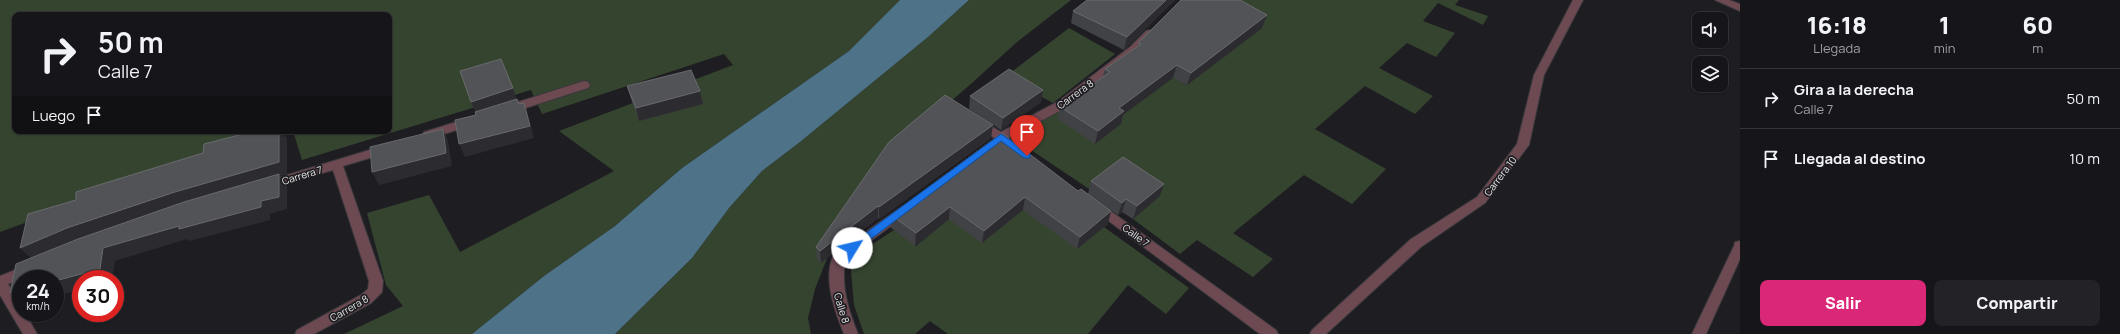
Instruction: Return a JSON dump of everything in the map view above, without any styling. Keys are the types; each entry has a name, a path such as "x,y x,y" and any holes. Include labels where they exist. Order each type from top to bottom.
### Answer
{"street":[{"name":"Carrera 10","path":"1317,334 1416,243 1481,200 1523,145 1539,75 1578,0"},
{"path":"1720,0 1740,8"},
{"name":"Carrera 8","path":"989,146 1001,137 1063,104 1134,49 1156,27"},
{"path":"502,111 584,85"},
{"path":"419,138 487,116"},
{"path":"972,118 1014,146"},
{"name":"Carrera 7","path":"255,189 397,145"},
{"name":"Carrera 8","path":"302,334 366,299 375,292 376,281 337,164"},
{"name":"Calle 7","path":"1085,198 1271,334"},
{"name":"Calle 8","path":"851,334 840,308 836,288 836,273 839,258 914,203"},
{"path":"1699,334 1717,292 1740,246"},
{"path":"30,334 0,282 42,264"}],"green space":[{"path":"0,0 900,0 849,51 682,168 615,226 544,276 472,334 344,334 403,306 386,285 367,213 429,195 460,252 614,171 559,131 733,65 724,54 542,114 531,90 392,132 392,12 12,12 12,134 282,134 200,159 0,232"},
{"path":"969,0 1071,0 1017,42 888,155 841,223 815,289 808,318 811,334 615,334 692,258 729,208 762,171 800,142 928,37"},
{"path":"1233,0 1459,0 1455,5 1488,16 1483,25 1438,3 1423,21 1455,33 1436,57 1407,43 1379,68 1433,96 1415,114 1365,86 1315,129 1386,169 1352,204 1304,175 1233,233 1273,259 1253,277 1197,240 1180,254 1133,219 1160,196 1092,191 1012,137 1088,94 1134,56 1187,85 1262,28"},
{"path":"1069,28 1115,54 1053,103 1005,77"},
{"path":"294,134 387,134 302,160"},
{"path":"1022,209 1104,227 1189,288 1166,314 1128,285 1088,334 948,334 930,321 915,334 864,334 854,305 850,259 894,230 916,246 949,219"}],"water":[{"path":"900,0 969,0 928,37 800,142 762,171 729,208 692,258 615,334 472,334 544,276 615,226 682,168 849,51"}],"building":[{"path":"1087,0 1166,0 1127,37 1073,11"},
{"path":"1181,0 1240,0 1267,15 1191,73 1177,65 1119,108 1124,111 1098,131 1060,107 1110,72 1105,69 1141,44 1138,43"},
{"path":"501,59 513,88 471,102 460,71"},
{"path":"1009,69 1043,90 1003,118 970,96"},
{"path":"691,70 700,91 636,108 627,86"},
{"path":"945,95 993,125 879,207 878,206 820,251 816,247 889,142"},
{"path":"517,99 519,104 524,103 530,126 459,144 455,120 476,115 475,112"},
{"path":"443,129 446,153 372,172 370,147"},
{"path":"1002,133 1078,191 1081,189 1111,211 1080,237 1025,197 984,231 950,207 916,233 891,215"},
{"path":"243,134 279,134 279,162 175,192 67,228 20,248 28,214 76,200 76,192 203,153 204,144"},
{"path":"1123,157 1164,184 1137,206 1126,199 1122,203 1091,181"},
{"path":"279,174 279,197 261,201 261,207 179,229 179,226 103,248 100,269 72,270 72,276 64,279 64,270 15,270 16,264 78,239 184,202"}],"route":[{"path":"852,248 927,194 1001,137 1027,156"}]}
